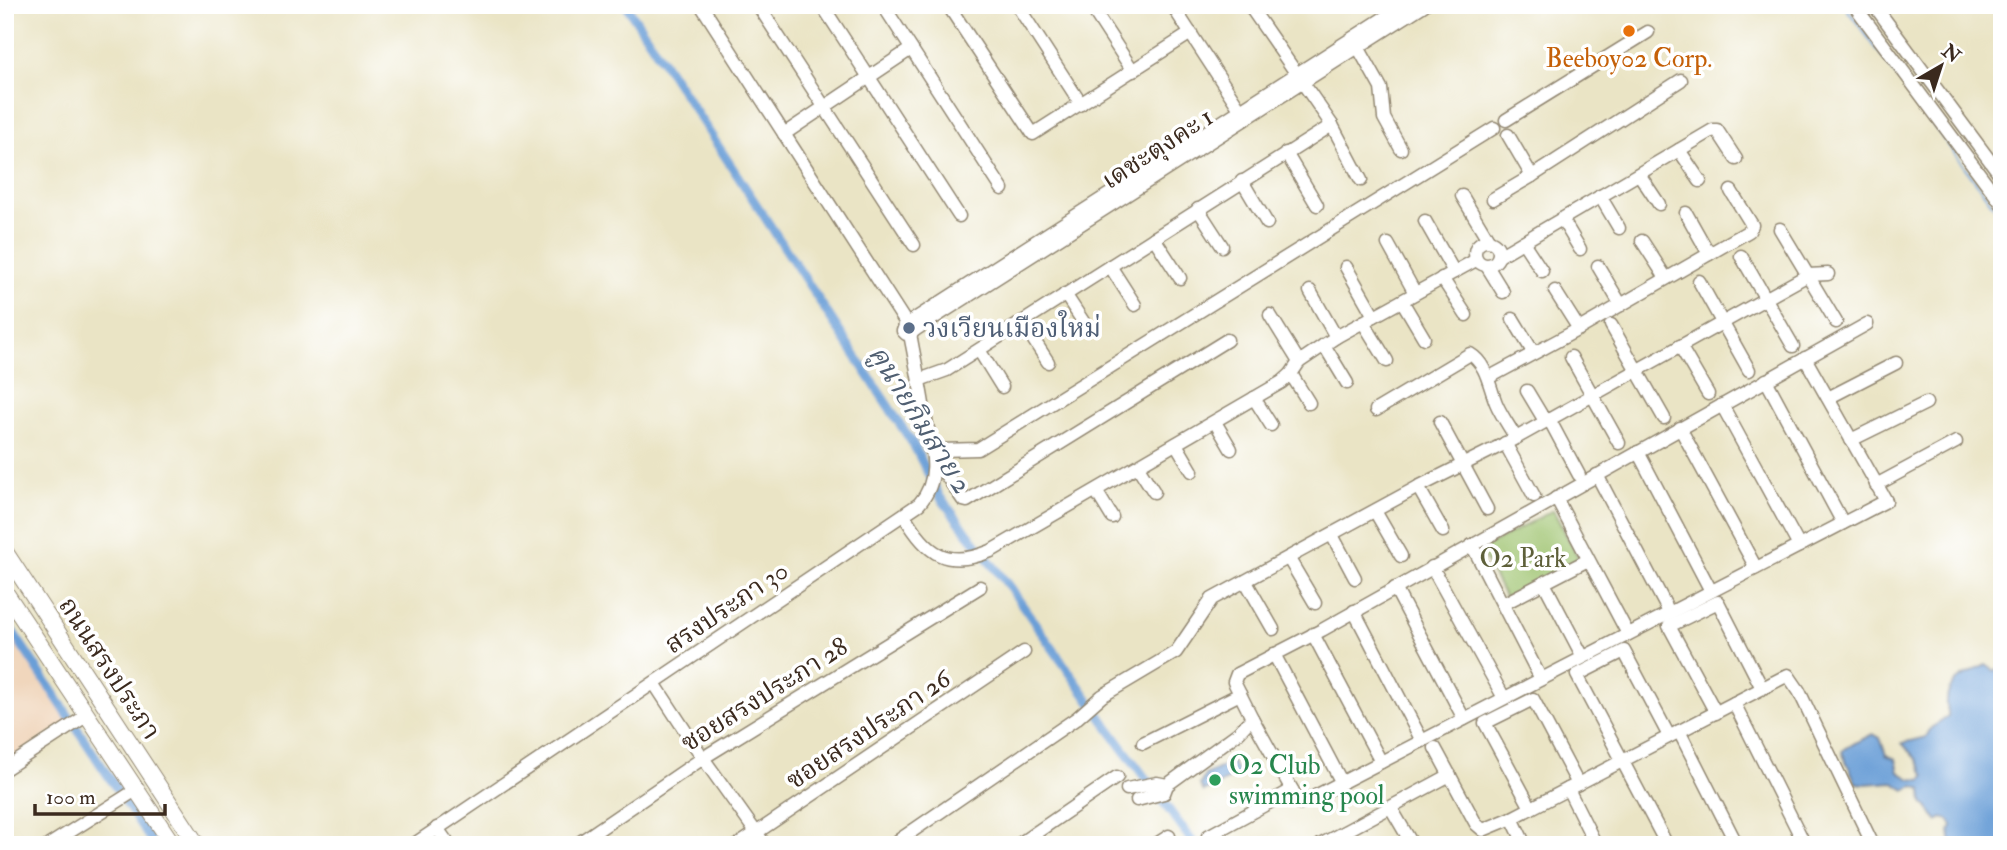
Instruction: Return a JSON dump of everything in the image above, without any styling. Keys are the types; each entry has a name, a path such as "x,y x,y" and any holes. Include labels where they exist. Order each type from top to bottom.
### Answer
{"main road":[{"name":"ถนนสรงประภา","path":"5,552 197,845"},
{"name":"ถนนสรงประภา","path":"5,592 79,721 136,790 173,845"}],"street":[{"path":"701,5 910,327"},
{"path":"758,5 914,245"},
{"path":"822,5 959,216"},
{"path":"883,5 1002,189"},
{"path":"948,5 1033,134 1191,33"},
{"path":"1017,5 1082,104"},
{"path":"1090,5 1132,71"},
{"path":"1172,5 1243,114"},
{"path":"1249,5 1332,125 1361,180"},
{"name":"เดชะตุงคะ 1","path":"910,327 1299,78 1404,5"},
{"name":"เดชะตุงคะ 1","path":"1299,78 1358,47 1424,5"},
{"path":"1854,5 2002,204"},
{"path":"1874,5 2002,177"},
{"path":"1227,340 967,501 963,500 942,469 938,452 978,449 1494,128 1498,121 1506,120 1648,32"},
{"path":"1358,47 1381,88 1384,118 1401,149"},
{"path":"784,134 911,50"},
{"path":"1493,199 1681,80"},
{"path":"1494,128 1499,136 1508,135 1512,129 1506,120"},
{"path":"919,380 937,375 979,350 1332,125"},
{"path":"904,514 910,526 934,552 947,559 968,559 991,551 1254,398 1291,374 1299,362 1336,337 1448,275 1482,263 1494,263 1499,256 1713,130 1717,130 1736,159"},
{"path":"1508,135 1532,176"},
{"path":"1679,150 1700,181"},
{"path":"1286,153 1317,205"},
{"path":"1639,174 1659,204"},
{"path":"1242,181 1267,223"},
{"path":"1488,378 1579,329 1751,228 1752,225 1731,191"},
{"path":"1462,196 1489,241 1496,245 1499,256"},
{"path":"1600,197 1619,228"},
{"path":"1198,209 1222,246"},
{"path":"1686,213 1709,254"},
{"path":"1562,219 1580,249"},
{"path":"1424,221 1466,315"},
{"path":"1780,229 1836,322"},
{"path":"1154,238 1180,278"},
{"path":"1489,241 1477,245 1474,252 1503,292"},
{"path":"1642,241 1666,278"},
{"path":"1523,242 1542,271"},
{"path":"1388,244 1415,293"},
{"path":"1741,256 1793,346"},
{"path":"1110,266 1135,305"},
{"path":"1598,266 1620,305"},
{"path":"1346,267 1387,361"},
{"path":"892,845 1102,696 1176,652 1211,601 1418,487 1511,440 1808,275 1828,274"},
{"path":"1699,281 1749,370"},
{"path":"1310,290 1336,337"},
{"path":"1555,291 1579,329"},
{"path":"1065,295 1088,329"},
{"path":"1402,300 1424,338"},
{"path":"1270,314 1299,362"},
{"path":"1513,318 1533,352"},
{"path":"1022,322 1048,362"},
{"path":"1805,358 1886,502 1300,804 1234,682 1237,674 1313,634 1805,358 1867,324"},
{"path":"1611,325 1664,418"},
{"name":"สรงประภา 30","path":"412,845 919,504 928,492 938,452 919,380 910,327"},
{"path":"1324,345 1347,383"},
{"path":"1680,346 1708,394"},
{"path":"979,350 1002,387"},
{"path":"1377,410 1470,354 1476,358 1488,378 1534,496"},
{"path":"1572,357 1619,443"},
{"path":"1828,398 1896,363"},
{"path":"1291,374 1308,404"},
{"path":"1766,380 1843,523"},
{"path":"1527,391 1579,475"},
{"path":"1254,398 1271,425"},
{"path":"1852,440 1926,402"},
{"path":"1722,405 1799,546"},
{"path":"1215,422 1231,449"},
{"path":"1440,422 1487,509"},
{"path":"1680,428 1756,568"},
{"path":"1877,485 1956,442"},
{"path":"1176,444 1192,471"},
{"path":"1638,452 1711,591"},
{"path":"1138,467 1154,492"},
{"path":"1597,475 1669,612"},
{"path":"1418,487 1443,531"},
{"path":"1096,491 1112,517"},
{"path":"1556,498 1628,634"},
{"path":"1376,511 1401,556"},
{"path":"1332,535 1355,578"},
{"path":"1472,545 1541,679"},
{"path":"1289,559 1315,603"},
{"path":"1503,604 1588,559"},
{"path":"1432,567 1504,698"},
{"path":"1246,582 1273,629"},
{"path":"1544,583 1583,657"},
{"name":"ซอยสรงประภา 28","path":"576,845 703,758 980,587"},
{"path":"1395,588 1464,719"},
{"path":"1716,713 1669,626 1718,602 1762,688"},
{"path":"1354,611 1422,741"},
{"path":"1313,634 1381,762"},
{"path":"1667,845 1577,675 1624,651 1737,845"},
{"name":"ซอยสรงประภา 26","path":"738,845 1024,652"},
{"path":"1275,654 1342,783"},
{"path":"1435,748 1481,830 1531,808 1785,675 1790,676 1873,845"},
{"path":"654,683 765,845"},
{"path":"1143,743 1240,694"},
{"path":"1531,808 1485,723 1533,699 1573,786 1596,845"},
{"path":"1734,703 1805,845"},
{"path":"1135,794 1163,787 1238,733 1252,718"},
{"path":"5,769 79,721"},
{"path":"1320,845 1338,840 1450,775"},
{"path":"1018,845 1118,777"},
{"path":"49,845 136,790"},
{"path":"1208,836 1292,790"},
{"path":"1391,808 1412,844"},
{"path":"1511,818 1525,845"},
{"path":"437,828 449,845"},
{"path":"1154,845 1168,835"}],"shaded area":[{"path":"5,628 67,722 5,763"}],"green space":[{"name":"O2 Park","path":"1553,510 1579,559 1505,598 1480,550"}],"water":[{"path":"1986,665 1995,671 2002,665 2002,845 1952,845 1952,825 1949,820 1942,818 1938,821 1923,802 1922,789 1914,786 1905,790 1893,782 1856,783 1842,752 1873,734 1880,738 1886,755 1896,759 1899,772 1911,779 1922,780 1925,776 1917,760 1902,743 1926,737 1931,728 1948,717 1948,694 1955,682"},
{"name":"O2 Club swimming pool","path":"1232,762 1239,774 1204,792 1200,785 1205,775"}],"waterway":[{"name":"คูนายกิมสาย 2","path":"626,5 913,444 940,497 1011,589 1195,845"},
{"path":"1844,5 2002,217"},
{"path":"5,620 154,845"}],"place":[{"name":"Beeboy02 Corp.","path":"1629,31"},
{"name":"วงเวียนเมืองใหม่","path":"909,328"},
{"name":"O2 Club swimming pool","path":"1215,780"}]}
